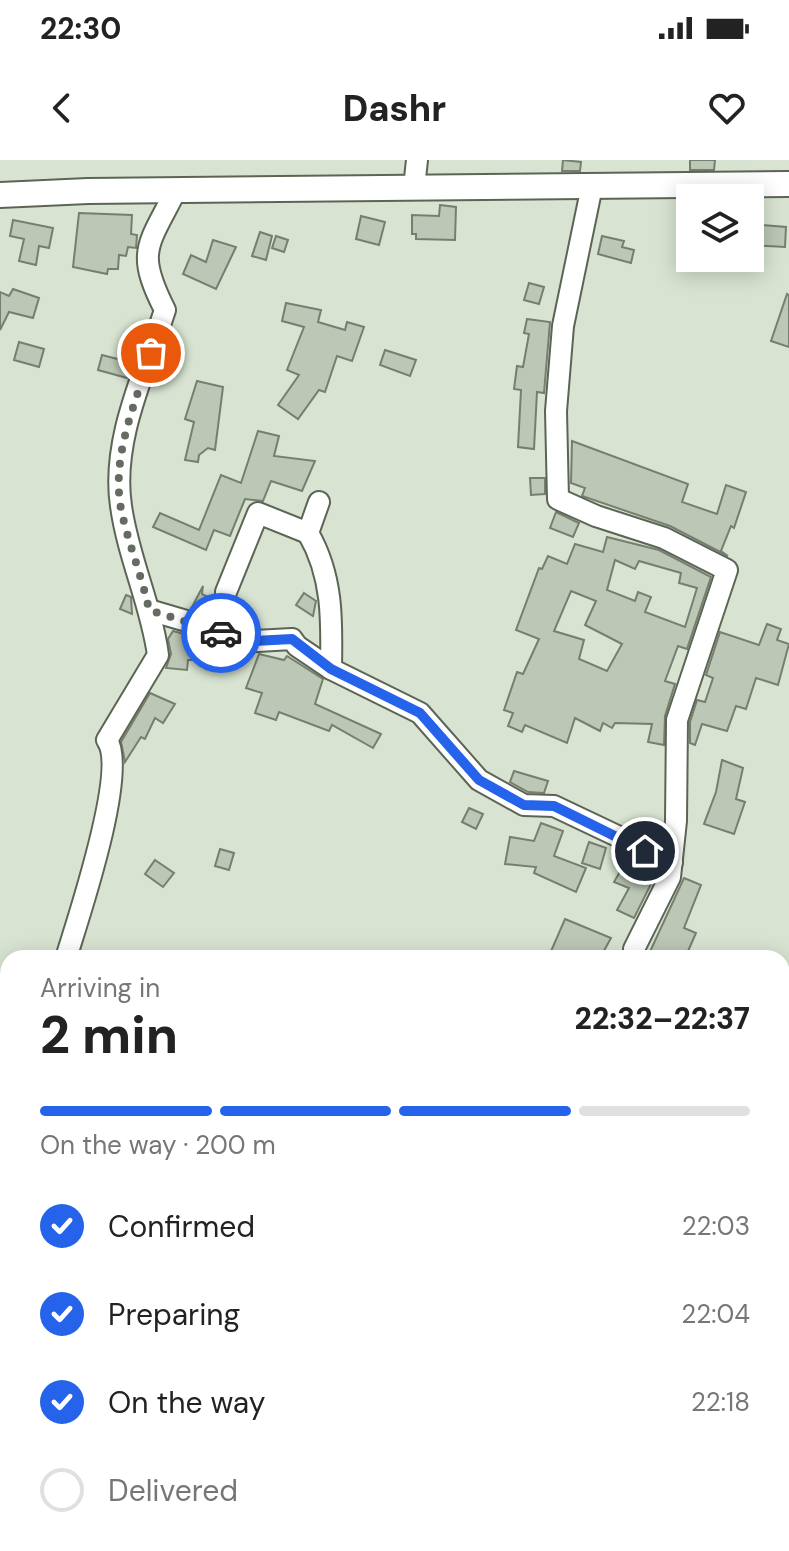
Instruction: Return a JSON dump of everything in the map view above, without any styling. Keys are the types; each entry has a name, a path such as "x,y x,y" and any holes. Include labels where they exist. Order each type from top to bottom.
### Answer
{"street":[{"path":"414,188 417,160"},
{"path":"0,195 176,190 789,184"},
{"path":"592,186 563,326 556,411 558,499 596,516 664,538 727,570 677,720 676,821 670,877 634,949"},
{"path":"68,950 111,799 112,758 107,740 158,655 120,506 120,464 129,418 165,310 145,264 151,241 176,190"},
{"path":"308,533 319,502"},
{"path":"226,592 258,513 308,533 319,551 332,609 331,669"},
{"path":"149,610 207,627 238,642 292,639 331,669 420,713 479,780 524,805 554,806 672,862"}],"building":[{"path":"563,160 581,162 580,171 562,171"},
{"path":"690,160 715,160 714,170 690,170"},
{"path":"440,205 456,207 455,240 416,239 416,234 412,234 412,215 439,216"},
{"path":"79,213 132,215 131,234 137,235 136,248 128,247 126,256 119,255 118,269 108,269 107,274 73,267"},
{"path":"361,216 385,222 379,245 356,239"},
{"path":"13,220 53,228 49,248 39,246 36,265 19,261 24,239 10,236"},
{"path":"764,225 786,227 785,247 764,246"},
{"path":"260,232 272,236 266,260 252,256"},
{"path":"276,236 288,240 284,252 272,248"},
{"path":"602,236 624,241 622,247 634,250 631,263 598,254"},
{"path":"213,240 236,247 216,289 183,274 191,255 206,262"},
{"path":"529,283 544,287 539,304 524,300"},
{"path":"13,289 39,298 33,318 9,312 0,330 0,292 9,296"},
{"path":"789,295 789,347 771,341"},
{"path":"286,303 321,310 318,322 345,330 347,322 364,327 352,361 337,356 325,392 319,390 298,419 278,405 299,375 287,370 304,327 282,321"},
{"path":"527,319 550,322 544,393 537,392 534,449 518,447 521,390 514,389 517,366 523,367 529,334 524,333"},
{"path":"19,342 44,349 39,367 14,360"},
{"path":"385,350 416,360 410,376 380,365"},
{"path":"102,355 133,363 127,378 98,370"},
{"path":"197,381 223,387 215,450 208,448 199,455 198,462 185,460 194,422 185,419"},
{"path":"258,431 279,436 274,456 315,461 302,491 271,481 263,501 245,499 230,536 214,530 206,550 153,527 160,513 199,530 221,475 241,483"},
{"path":"572,441 688,484 682,502 717,514 726,485 746,492 734,528 731,526 721,551 728,556 670,526 582,496 585,488 571,483"},
{"path":"530,478 545,478 545,494 531,495"},
{"path":"556,512 579,523 573,537 550,528"},
{"path":"607,537 659,550 711,577 687,649 678,646 665,681 675,684 665,716 664,745 648,742 652,724 615,723 612,728 603,723 600,731 575,718 567,743 525,725 522,732 508,726 513,713 504,710 517,672 523,674 539,639 516,630 539,568 542,569 548,556 567,564 575,544 603,552","holes":["615,560 635,569 639,561 681,573 679,583 697,588 685,627 645,612 651,597 638,592 635,601 607,590","571,591 596,601 585,625 622,644 607,671 579,659 584,640 554,631"]},
{"path":"203,586 202,594 237,613 231,624 191,609"},
{"path":"304,593 316,601 313,616 296,605"},
{"path":"126,595 131,597 132,614 120,609"},
{"path":"767,624 781,629 777,640 789,644 778,685 756,678 746,709 736,706 727,731 702,724 695,745 690,743 690,722 697,700 705,702 713,678 706,675 720,632 759,645"},
{"path":"173,631 198,638 196,660 188,660 187,670 166,668 171,654 168,639"},
{"path":"259,654 284,660 287,656 323,679 315,704 381,734 373,748 332,725 329,731 279,712 276,720 255,713 262,693 246,688"},
{"path":"150,693 175,704 163,723 155,718 145,739 141,737 125,762 121,742"},
{"path":"722,760 743,768 736,799 745,802 734,834 704,824 716,792"},
{"path":"514,771 548,781 544,793 528,792 510,782"},
{"path":"469,808 483,814 476,829 462,822"},
{"path":"541,823 563,831 554,856 586,868 576,892 534,873 536,867 505,864 510,837 534,841"},
{"path":"589,842 606,848 600,869 582,863"},
{"path":"220,849 234,853 229,870 215,866"},
{"path":"629,856 658,870 634,918 617,910 629,888 614,882"},
{"path":"155,860 174,873 163,887 145,874"},
{"path":"684,878 701,885 684,928 696,933 689,950 651,950"},
{"path":"565,919 611,938 604,950 551,950"}],"way so far":[{"path":"151,353 129,418 120,464 120,506 149,610 221,633"}],"route":[{"path":"221,633 238,642 292,639 297,646 331,669 420,713 479,780 524,805 554,806 645,851"}]}
